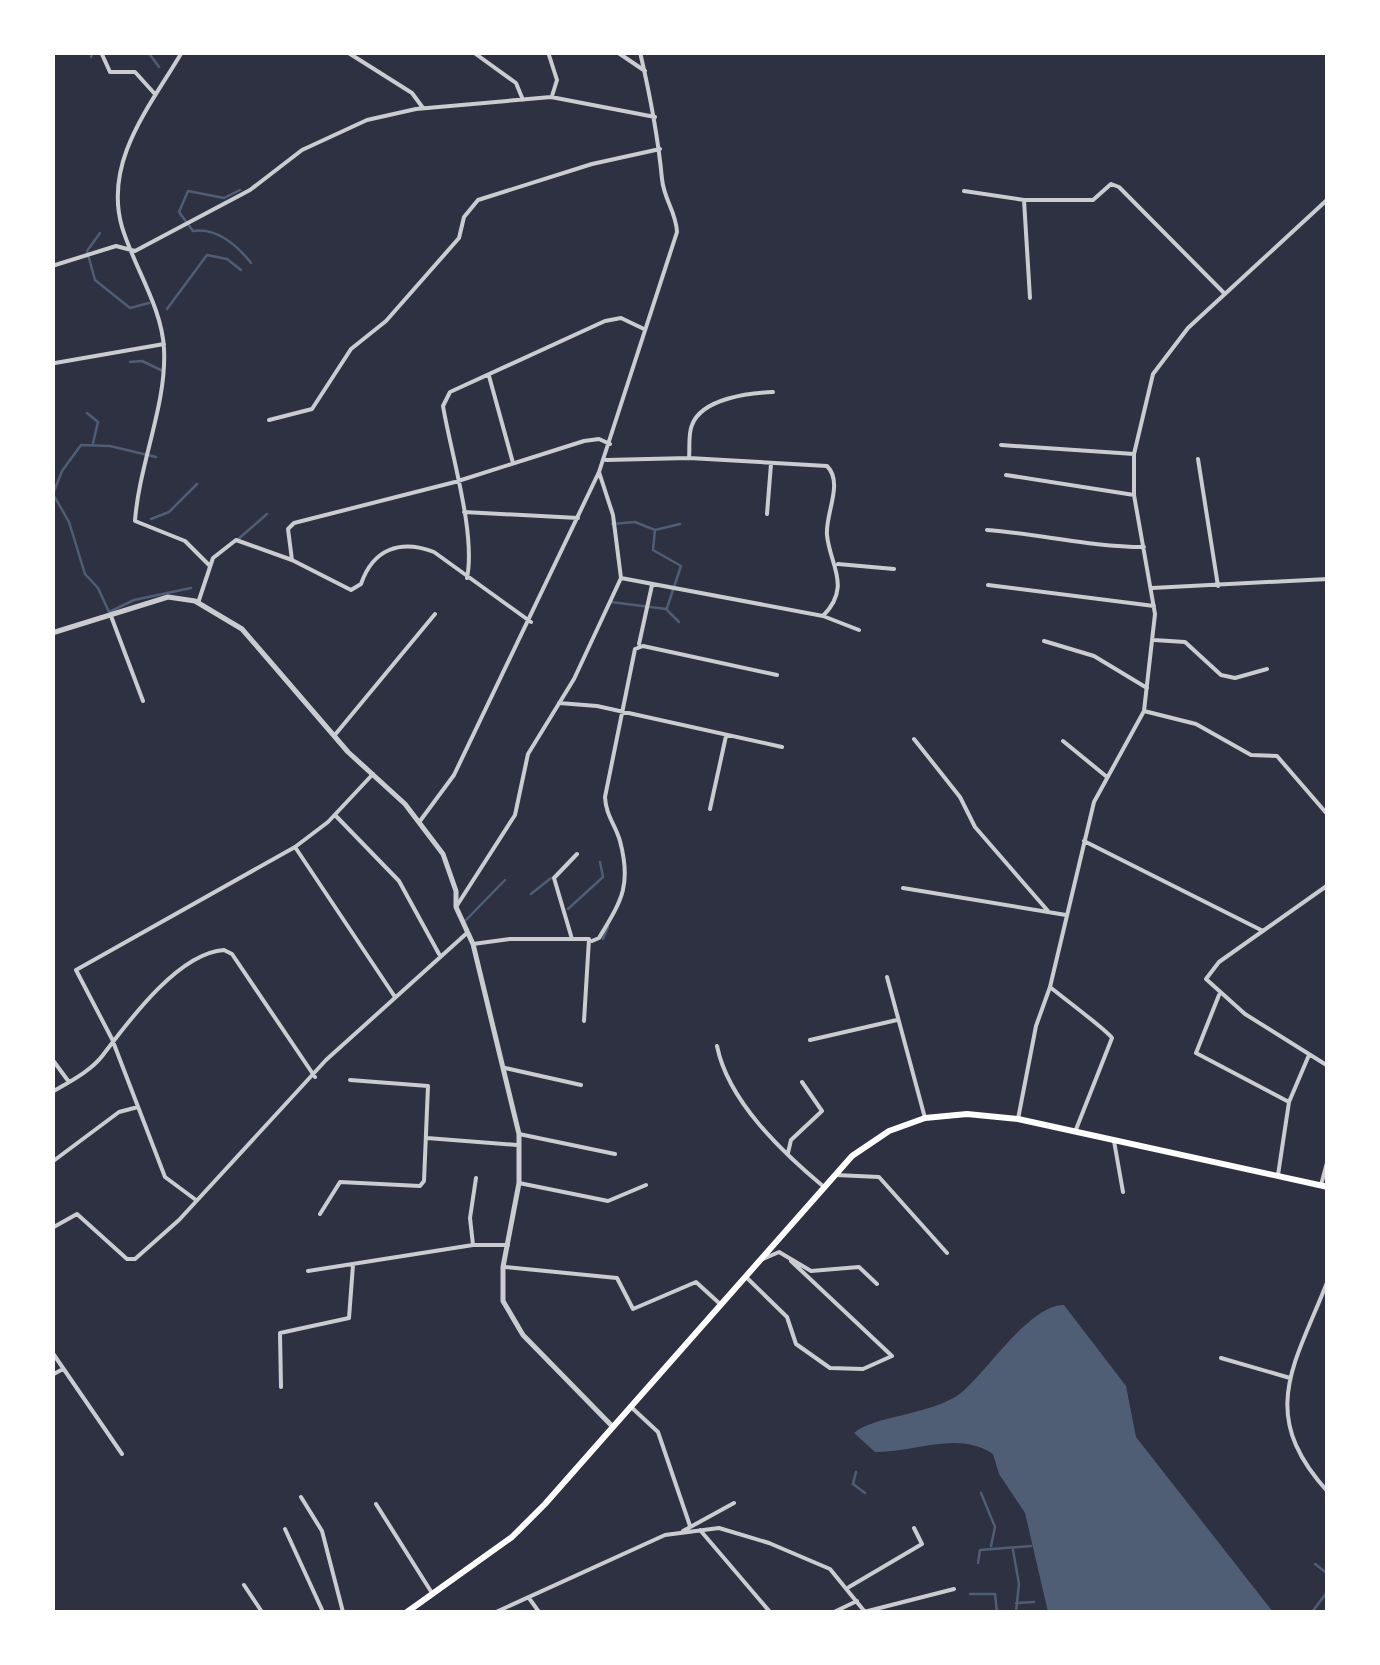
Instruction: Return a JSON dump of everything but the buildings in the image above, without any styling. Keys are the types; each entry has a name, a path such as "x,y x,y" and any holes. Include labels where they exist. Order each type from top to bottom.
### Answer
{"highway":[{"path":"408,1612 512,1536 722,1306 836,1174 870,1142 926,1118 967,1114 1018,1119 1324,1186"}],"street":[{"path":"101,52 110,72 136,72 155,94"},
{"path":"182,52 130,138 118,184 122,227 135,251 164,344 164,380 138,478 135,521 185,541 210,565"},
{"path":"347,52 412,93 423,108"},
{"path":"472,52 516,83 523,100"},
{"path":"548,52 557,80 551,98"},
{"path":"616,52 645,71"},
{"path":"420,821 454,775 606,460 677,232 676,213 668,202 662,180 660,149 640,52"},
{"path":"52,266 116,246 135,251 250,190 302,150 367,120 423,108 551,98 654,117"},
{"path":"269,420 312,409 351,349 386,321 460,238 464,217 478,200 592,164 660,149"},
{"path":"964,191 1024,200 1099,199 1106,187 1119,186 1224,294"},
{"path":"1018,1119 1036,1026 1050,987 1094,802 1144,710 1154,640 1154,606 1134,495 1134,454 1153,374 1188,328 1328,199"},
{"path":"1024,200 1030,298"},
{"path":"467,578 470,562 464,512 443,406 450,392 605,321 621,318 644,329"},
{"path":"54,363 164,344"},
{"path":"488,374 512,463"},
{"path":"689,458 691,427 704,412 741,394 774,392"},
{"path":"292,560 288,529 294,522 456,482 584,440 599,438 610,444"},
{"path":"1000,446 1134,454"},
{"path":"606,460 689,458 819,464 833,472 827,536 838,564 836,600 823,616"},
{"path":"1198,459 1218,586"},
{"path":"767,514 771,462"},
{"path":"456,907 515,815 528,754 560,703 621,578 611,504 599,472"},
{"path":"1006,474 1134,495"},
{"path":"464,512 578,518"},
{"path":"987,530 1058,536 1099,547 1144,547"},
{"path":"198,603 210,565 236,540 292,560 350,590 361,584 368,565 385,551 418,546 530,622"},
{"path":"838,564 894,569"},
{"path":"621,578 823,616 859,630"},
{"path":"1152,588 1328,579"},
{"path":"639,646 652,584"},
{"path":"988,585 1154,606"},
{"path":"52,633 168,597 198,603 242,629 334,736 420,821 443,854 456,891 456,907 473,944 519,1134 519,1183 503,1267 503,1301 511,1321 612,1426"},
{"path":"334,736 435,614"},
{"path":"110,616 143,701"},
{"path":"1154,640 1180,640 1221,676 1235,678 1266,669"},
{"path":"1044,641 1094,656 1147,688"},
{"path":"473,944 599,938 627,885 620,841 606,819 605,797 634,648 777,675"},
{"path":"560,703 596,706 782,747"},
{"path":"1144,710 1196,724 1251,756 1277,756 1328,815"},
{"path":"710,809 726,736"},
{"path":"914,740 960,798 975,827 1048,911"},
{"path":"1063,741 1108,777"},
{"path":"196,1200 165,1176 112,1039 77,978 79,964 295,847 336,815 373,774"},
{"path":"336,815 399,880 440,956"},
{"path":"52,818 52,825"},
{"path":"1084,841 1263,932"},
{"path":"295,847 395,997"},
{"path":"572,939 554,880 577,854"},
{"path":"1328,885 1206,975 1206,983 1219,995 1328,1066"},
{"path":"903,888 1066,916"},
{"path":"52,1228 77,1214 132,1260 196,1200 326,1060 466,933"},
{"path":"584,1021 592,941"},
{"path":"52,1092 103,1056 112,1039 172,977 224,950 232,954 314,1077"},
{"path":"888,978 926,1118"},
{"path":"1050,987 1082,1016 1108,1030 1112,1038 1075,1133"},
{"path":"1219,995 1196,1053 1289,1102"},
{"path":"810,1040 897,1020"},
{"path":"717,1046 728,1081 788,1153 824,1188"},
{"path":"1278,1176 1289,1102 1309,1055"},
{"path":"52,1059 69,1082"},
{"path":"505,1068 582,1085"},
{"path":"320,1214 340,1182 422,1184 428,1086 350,1080"},
{"path":"788,1153 791,1140 822,1111 802,1082"},
{"path":"52,1162 119,1112 138,1107"},
{"path":"519,1134 615,1154"},
{"path":"427,1138 519,1146"},
{"path":"1114,1142 1123,1192"},
{"path":"1324,1186 1328,1159"},
{"path":"836,1174 880,1176 947,1253"},
{"path":"473,1245 476,1178"},
{"path":"519,1183 608,1201 646,1185"},
{"path":"308,1271 473,1245 508,1245"},
{"path":"763,1258 779,1252 810,1272 858,1267 877,1284"},
{"path":"746,1276 787,1318 796,1344 830,1368 863,1369 892,1356 791,1260"},
{"path":"281,1387 280,1333 349,1318 353,1265"},
{"path":"503,1267 616,1278 633,1309 696,1282 722,1306"},
{"path":"1328,1280 1290,1378 1285,1406 1290,1438 1328,1492"},
{"path":"52,1352 122,1454"},
{"path":"1221,1358 1290,1378"},
{"path":"52,1376 64,1369"},
{"path":"630,1406 658,1432 690,1526"},
{"path":"301,1497 322,1531 342,1612"},
{"path":"683,1532 734,1502"},
{"path":"376,1504 432,1594"},
{"path":"848,1587 922,1544 914,1528"},
{"path":"284,1530 323,1612"},
{"path":"700,1530 770,1612"},
{"path":"496,1612 647,1542 700,1530 732,1531 779,1546 830,1569 865,1612 954,1589"},
{"path":"244,1585 262,1612"},
{"path":"529,1598 538,1612"},
{"path":"834,1612 857,1600"}],"water":[{"path":"1064,1305 1126,1386 1136,1437 1273,1612 1048,1612 1025,1513 999,1474 993,1454 979,1447 950,1443 875,1452 854,1433 874,1423 935,1406 961,1393 1023,1327 1051,1308"}],"waterway":[{"path":"91,57 93,52"},
{"path":"148,52 159,67"},
{"path":"240,190 224,198 188,191 179,212 193,231 202,230 225,239 251,263"},
{"path":"100,233 87,251 95,280 130,308 149,303"},
{"path":"167,309 207,255 227,259 241,270"},
{"path":"130,362 142,361 163,371"},
{"path":"87,413 98,422 93,443"},
{"path":"156,457 110,446 81,445 62,471 53,494 69,522 85,574 98,588 109,612 134,600 191,588"},
{"path":"151,519 169,512 197,484"},
{"path":"236,541 267,514"},
{"path":"612,524 635,522 655,530 680,524"},
{"path":"655,530 653,550 681,566 667,608"},
{"path":"611,602 666,609"},
{"path":"667,610 679,622"},
{"path":"568,909 603,877 600,862"},
{"path":"531,894 551,878"},
{"path":"466,920 505,880"},
{"path":"603,939 608,927"},
{"path":"856,1472 853,1484 865,1493"},
{"path":"981,1493 995,1527 991,1546"},
{"path":"978,1563 980,1550 1031,1546"},
{"path":"1013,1550 1019,1584 1016,1612"},
{"path":"1315,1564 1328,1574"},
{"path":"1312,1612 1328,1591"},
{"path":"970,1594 995,1594 997,1612"},
{"path":"1016,1603 1034,1602"}]}
